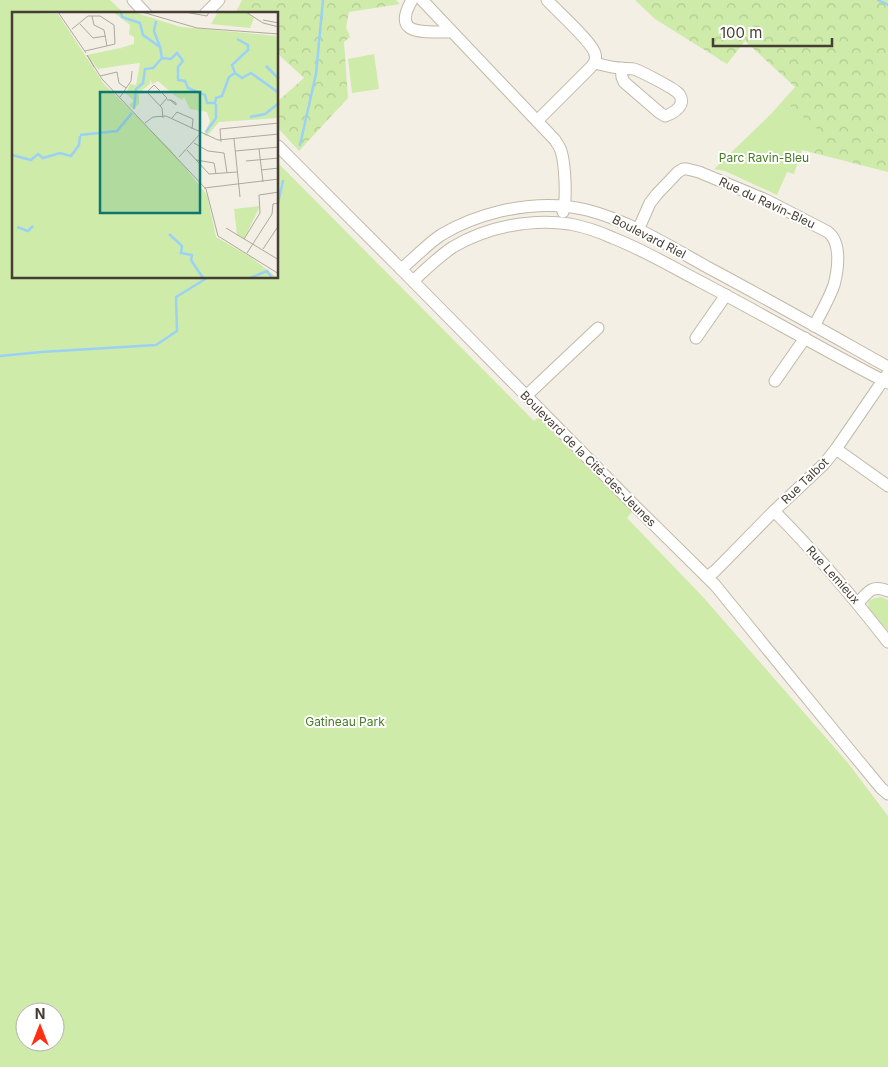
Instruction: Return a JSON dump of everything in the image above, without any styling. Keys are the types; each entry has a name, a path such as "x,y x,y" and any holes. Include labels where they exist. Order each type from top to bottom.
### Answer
{"street":[{"path":"133,0 144,12"},
{"path":"207,12 219,0"},
{"path":"412,0 405,16 405,22 411,30 452,32"},
{"path":"422,0 555,140 560,148 566,200 560,223"},
{"path":"537,121 594,63 596,57 592,46 547,0"},
{"path":"594,63 636,70 674,90 680,94 681,103 678,110 665,116 660,113 624,82 621,68"},
{"name":"Boulevard de la Cité-des-Jeunes","path":"279,147 636,508 707,577 731,603 885,791 888,799"},
{"name":"Rue du Ravin-Bleu","path":"638,230 650,203 657,194 678,172 687,169 695,170 766,200 828,232 834,239 838,249 835,280 814,326"},
{"name":"Boulevard Riel","path":"401,269 442,234 476,219 513,209 533,206 565,206 586,210 602,214 638,230 888,367"},
{"name":"Boulevard Riel","path":"413,281 442,255 466,240 490,231 516,225 542,223 580,226 614,238 886,379"},
{"path":"696,338 726,295"},
{"path":"526,396 598,328"},
{"path":"775,381 805,338"},
{"name":"Rue Talbot","path":"707,577 824,464 886,379"},
{"path":"836,449 888,486"},
{"name":"Rue Lemieux","path":"774,511 858,603 888,642"},
{"path":"858,603 868,591 875,588 888,591"}],"green space":[{"name":"Gatineau Park","path":"0,0 110,0 123,12 12,12 12,279 279,279 279,164 534,421 543,414 636,507 627,518 703,597 848,763 888,816 888,1067 0,1067"},
{"path":"242,0 396,0 400,4 349,12 346,27 350,37 344,42 348,98 299,151 279,129 279,100 304,78 279,55 279,12 236,12"},
{"path":"635,0 888,0 888,172 802,150 771,114 795,87 745,41 727,64 655,19"},
{"path":"374,54 379,89 352,93 348,59"},
{"name":"Parc Ravin-Bleu","path":"788,104 824,135 802,150 794,174 787,172 777,195 725,171 714,169 771,114"},
{"path":"881,597 888,600 888,631 868,605 871,600"}],"waterway":[{"path":"300,145 316,74 323,0"},
{"path":"878,0 888,5"},
{"path":"279,199 283,181"},
{"path":"0,356 156,345 177,331 176,297 205,279"}]}
